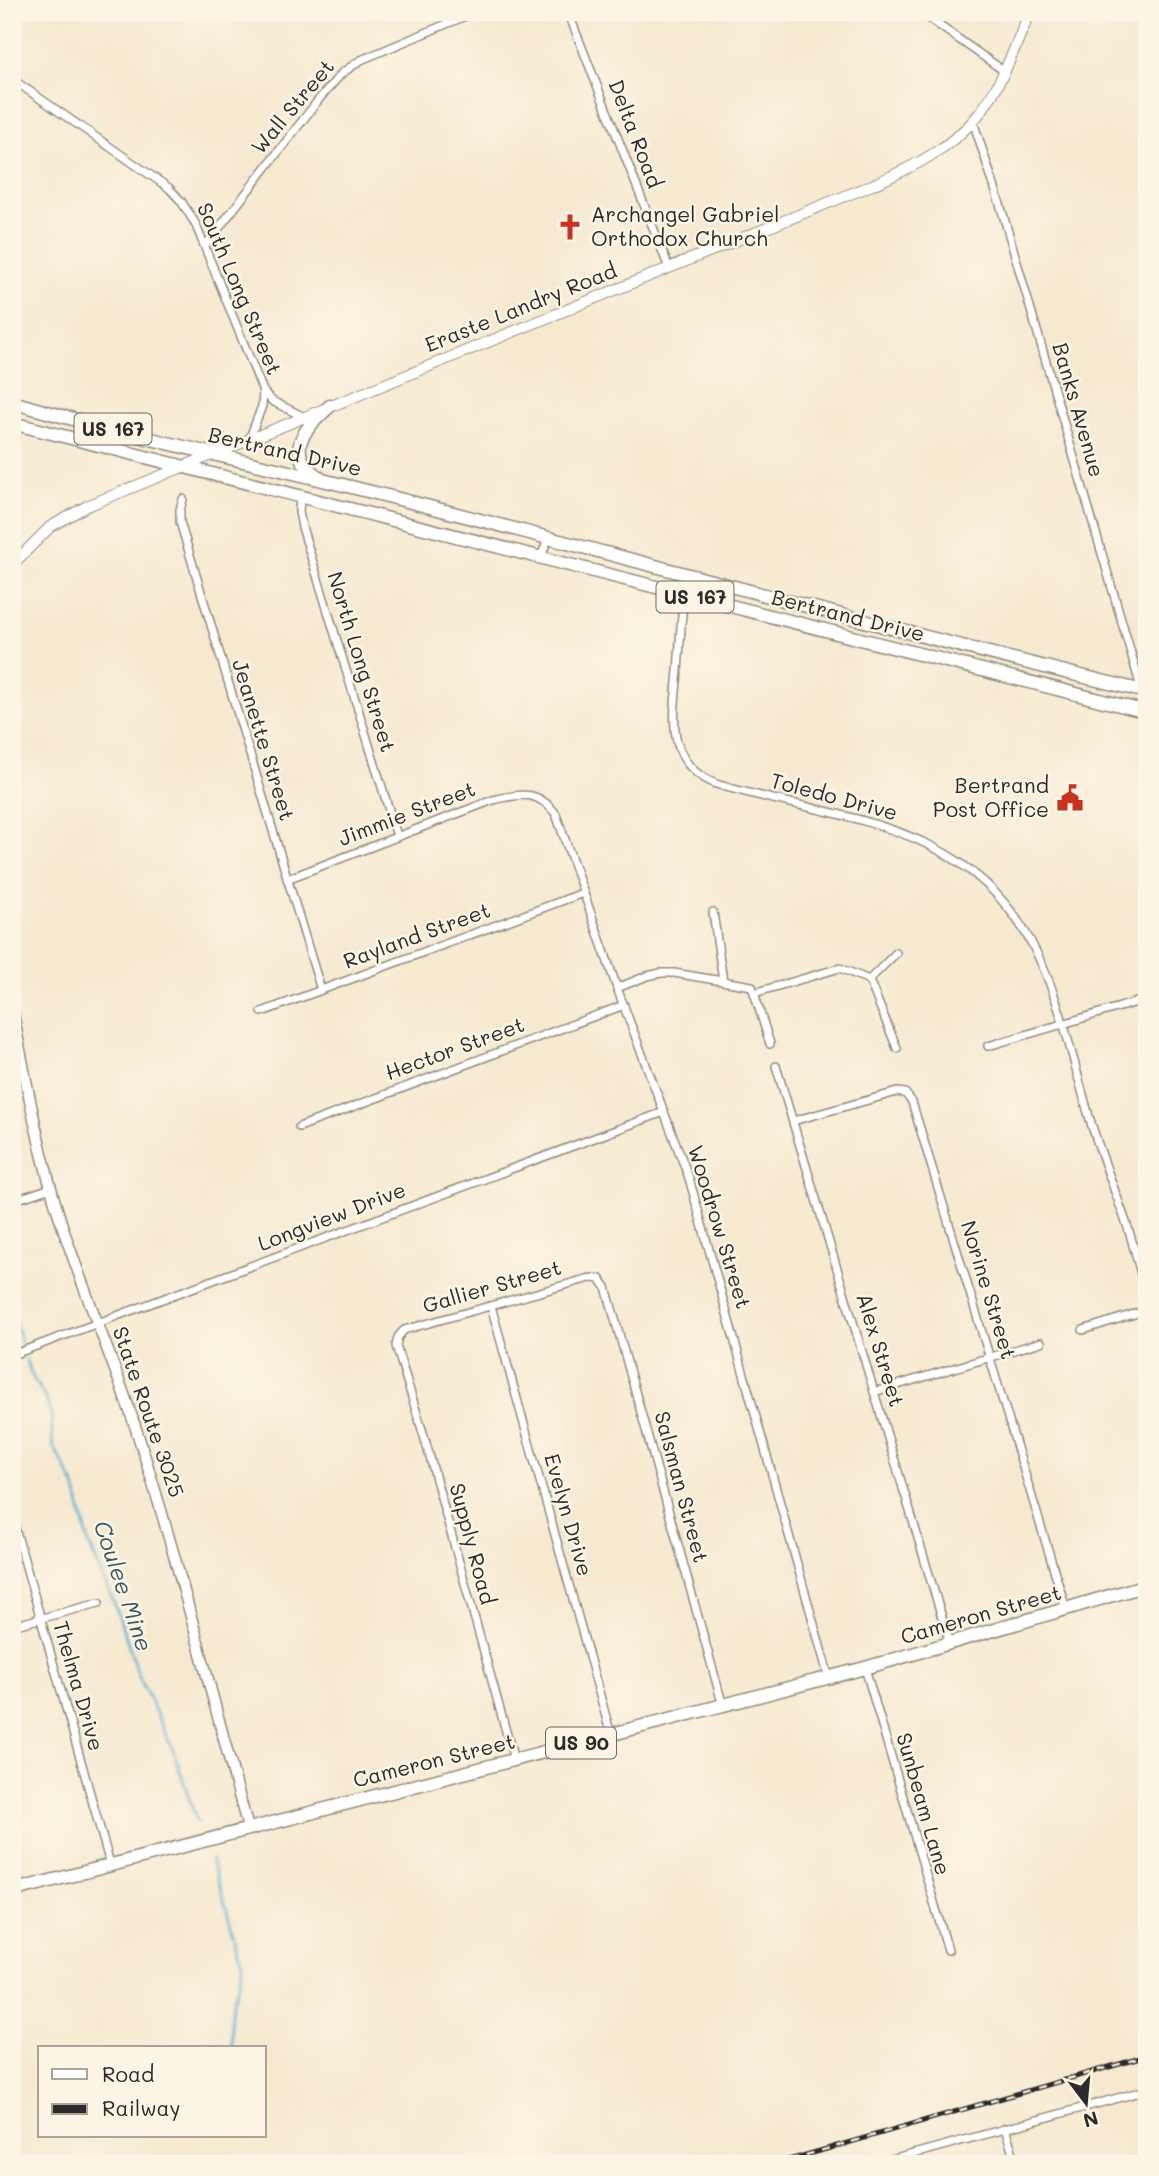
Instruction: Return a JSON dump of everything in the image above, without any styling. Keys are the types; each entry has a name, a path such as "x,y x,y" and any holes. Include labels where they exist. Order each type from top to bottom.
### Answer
{"main road":[{"name":"Bertrand Drive","path":"12,402 1144,692"},
{"path":"326,482 305,465 300,445 302,434 310,423 331,406"},
{"name":"Bertrand Drive","path":"12,423 1147,710"},
{"name":"State Route 3025","path":"12,1008 36,1129 51,1188 151,1478 248,1828"},
{"name":"Cameron Street","path":"12,1891 829,1678 950,1645 1147,1585"}],"street":[{"name":"Wall Street","path":"205,246 342,73 361,60 475,12"},
{"name":"Delta Road","path":"568,12 669,268"},
{"path":"920,12 1004,71"},
{"name":"Eraste Landry Road","path":"12,565 42,534 64,517 87,506 922,162 962,132 985,105 1004,71 1030,12"},
{"name":"South Long Street","path":"12,79 169,188 181,201 205,246 263,391 272,401 304,417"},
{"name":"Banks Avenue","path":"972,121 1000,204 1144,692 1147,710"},
{"name":"South Long Street","path":"249,440 261,409 263,391"},
{"name":"North Long Street","path":"300,497 302,527 397,836"},
{"name":"Jeanette Street","path":"183,499 180,522 321,990"},
{"path":"541,557 548,540"},
{"name":"Toledo Drive","path":"684,594 674,720 677,744 689,766 716,784 899,832 932,846 967,867 986,883 1026,931 1045,967 1092,1125 1147,1294"},
{"name":"Jimmie Street","path":"287,878 493,800 524,795 542,799"},
{"name":"Woodrow Street","path":"542,799 555,814 689,1178 829,1678"},
{"name":"Rayland Street","path":"262,1012 583,892"},
{"path":"713,912 723,981"},
{"path":"869,980 896,953"},
{"path":"754,993 840,968 869,980 897,1048"},
{"path":"617,988 661,973 752,986 770,1044"},
{"path":"988,1046 1147,999"},
{"name":"Hector Street","path":"299,1126 624,1005"},
{"name":"Alex Street","path":"776,1066 950,1645"},
{"name":"Norine Street","path":"793,1121 887,1094 901,1092 912,1102 1067,1610"},
{"name":"Longview Drive","path":"12,1355 664,1112"},
{"path":"12,1201 51,1188"},
{"name":"Gallier Street","path":"398,1337 404,1330 590,1278 600,1279"},
{"name":"Salsman Street","path":"600,1279 606,1287 632,1375 723,1706"},
{"name":"Evelyn Drive","path":"491,1306 611,1735"},
{"path":"1083,1330 1147,1310"},
{"name":"Supply Road","path":"398,1337 396,1346 424,1436 514,1760"},
{"path":"874,1391 1041,1342"},
{"name":"Thelma Drive","path":"12,1517 110,1864"},
{"path":"12,1626 99,1602"},
{"name":"Sunbeam Lane","path":"865,1668 948,1950"},
{"path":"877,2164 1147,2090"},
{"path":"1005,2128 1016,2164"}],"waterway":[{"name":"Coulee Mine","path":"12,1311 21,1342"},
{"name":"Coulee Mine","path":"26,1360 46,1399 51,1415 53,1446 75,1486 89,1544 116,1608 139,1677 173,1750 197,1822"},
{"name":"Coulee Mine","path":"211,1859 243,1963 231,2013 232,2046"}],"railway":[{"path":"775,2164 1147,2056"}],"place":[{"name":"Archangel Gabriel Orthodox Church","path":"570,227"},
{"name":"Bertrand Post Office","path":"1070,798"}]}
